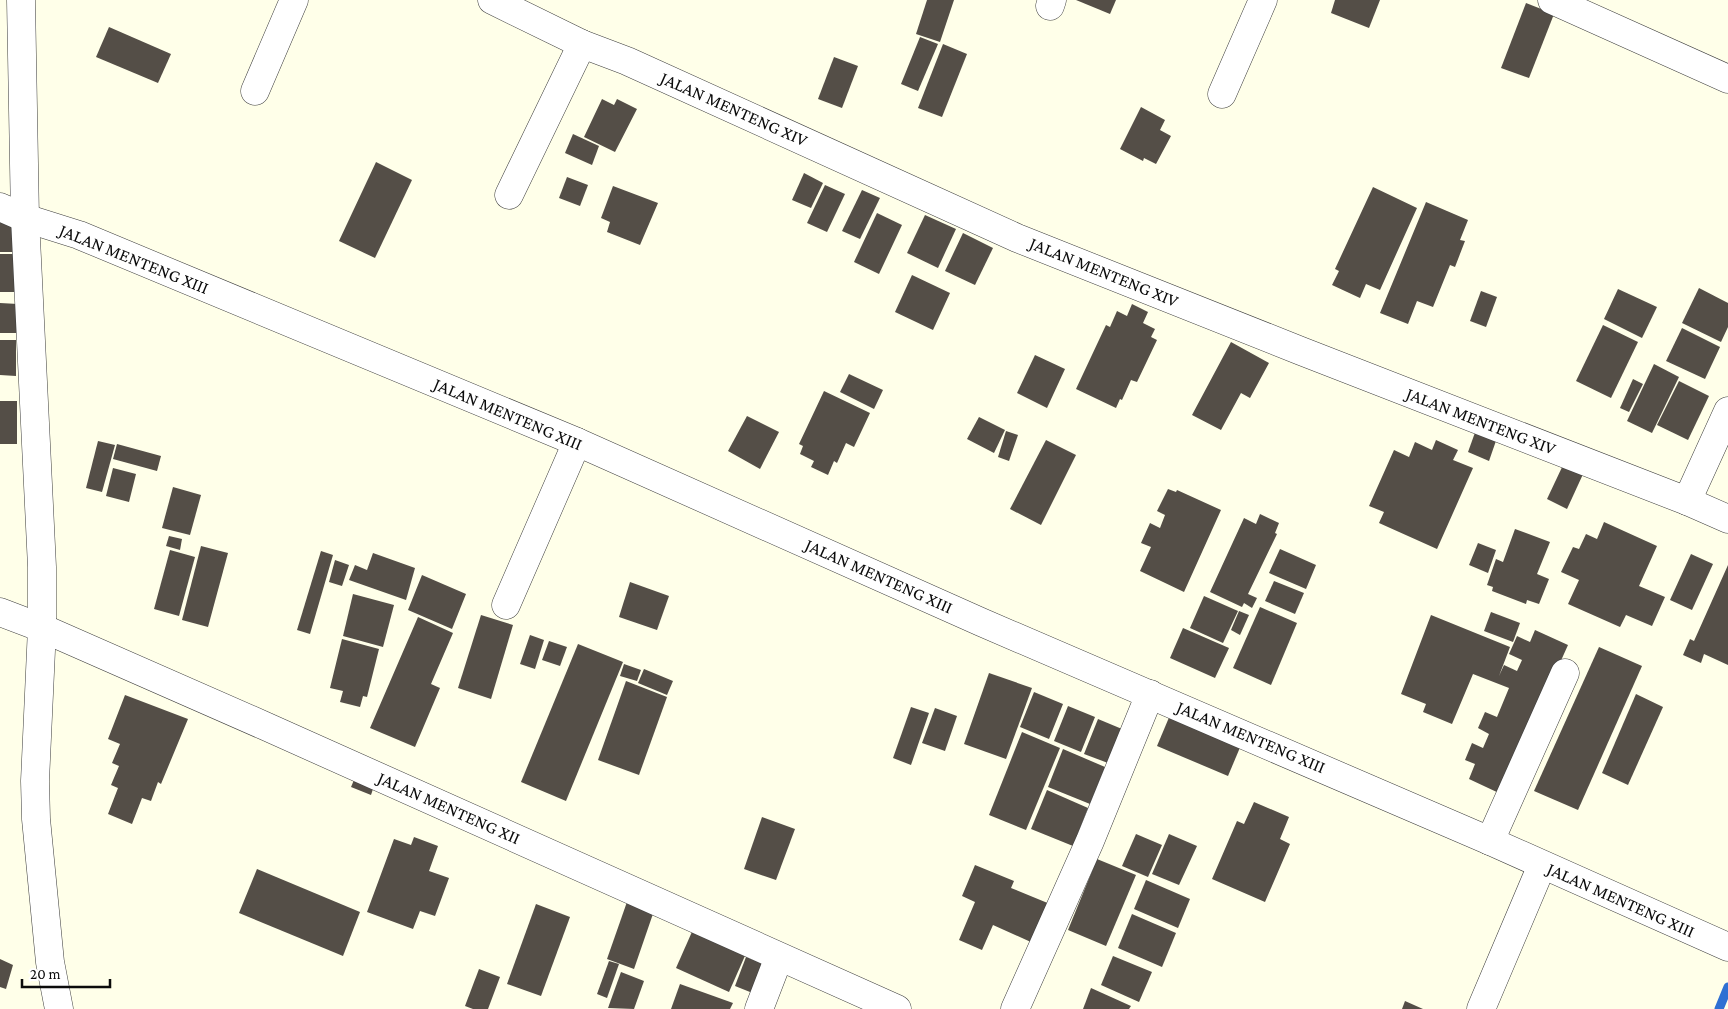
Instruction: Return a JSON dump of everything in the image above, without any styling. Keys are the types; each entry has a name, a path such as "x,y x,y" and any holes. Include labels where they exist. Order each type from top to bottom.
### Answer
{"street":[{"path":"21,0 25,218 42,567 36,819 50,962 59,1009"},
{"path":"255,91 294,0"},
{"name":"JALAN MENTENG XIV","path":"492,0 582,44 627,61 1017,238 1301,351 1688,501 1728,519"},
{"path":"1222,94 1263,0"},
{"path":"1553,0 1728,79"},
{"path":"509,195 582,44"},
{"name":"JALAN MENTENG XIII","path":"0,208 79,235 577,442 963,614 1490,841 1728,947"},
{"path":"1688,501 1728,411"},
{"path":"506,605 577,442"},
{"name":"JALAN MENTENG XII","path":"0,612 42,628 897,1009"},
{"path":"1490,841 1565,672"},
{"path":"1015,1009 1090,841 1150,694"},
{"path":"1481,1009 1542,865"},
{"path":"759,1009 779,957"}],"building":[{"path":"927,0 954,0 940,42 916,34"},
{"path":"1076,0 1116,0 1110,14"},
{"path":"1335,0 1380,0 1369,28 1331,13"},
{"path":"1526,3 1554,14 1529,78 1501,68"},
{"path":"109,27 171,54 158,83 96,57"},
{"path":"920,37 938,44 918,91 901,84"},
{"path":"943,44 967,54 942,117 918,108"},
{"path":"834,57 858,66 842,108 818,99"},
{"path":"602,99 614,105 617,99 637,109 615,152 584,137"},
{"path":"1141,107 1165,120 1160,130 1171,136 1156,164 1144,158 1143,161 1120,149"},
{"path":"573,134 599,146 592,165 565,153"},
{"path":"376,162 412,180 375,258 339,241"},
{"path":"804,173 823,183 811,208 792,200"},
{"path":"567,177 588,185 580,206 559,198"},
{"path":"825,185 845,194 827,232 807,223"},
{"path":"613,186 658,203 640,245 607,232 610,222 601,218"},
{"path":"1373,187 1417,208 1380,290 1366,284 1360,298 1332,285 1339,271 1335,269"},
{"path":"862,190 880,198 860,239 842,231"},
{"path":"1426,202 1468,220 1460,240 1465,241 1455,267 1450,265 1433,307 1417,301 1408,324 1380,313"},
{"path":"877,213 902,225 879,274 854,262"},
{"path":"925,215 956,229 938,268 907,253"},
{"path":"0,216 13,217 15,252 0,252"},
{"path":"963,233 993,248 975,285 945,271"},
{"path":"0,254 19,254 19,292 0,292"},
{"path":"912,275 950,293 933,330 895,312"},
{"path":"1699,288 1728,303 1728,327 1721,342 1682,323"},
{"path":"1618,289 1657,307 1642,338 1604,319"},
{"path":"1481,291 1497,297 1486,327 1470,321"},
{"path":"0,303 18,304 17,333 0,333"},
{"path":"1132,304 1148,312 1143,323 1155,329 1151,337 1157,340 1137,382 1131,380 1122,400 1120,399 1116,408 1076,389 1106,325 1110,327 1117,311 1127,316"},
{"path":"1603,325 1638,342 1611,398 1576,381"},
{"path":"1682,328 1720,347 1705,379 1666,361"},
{"path":"0,340 16,340 16,376 0,375"},
{"path":"1231,342 1269,363 1250,398 1241,393 1221,430 1192,415"},
{"path":"1035,355 1065,369 1047,408 1017,393"},
{"path":"1654,364 1679,377 1652,433 1627,421"},
{"path":"849,374 883,390 874,409 840,392"},
{"path":"1633,379 1643,384 1629,412 1620,408"},
{"path":"1679,381 1709,396 1688,440 1657,425"},
{"path":"824,391 870,413 854,447 846,443 837,463 834,461 828,475 811,467 814,461 800,454 803,446 799,444"},
{"path":"0,401 17,401 17,444 0,444"},
{"path":"747,416 779,432 760,469 728,451"},
{"path":"979,417 1005,430 994,453 967,439"},
{"path":"1477,427 1498,435 1489,461 1468,452"},
{"path":"1006,431 1018,435 1009,461 998,457"},
{"path":"1046,440 1076,455 1041,525 1010,509"},
{"path":"1436,440 1458,450 1453,460 1473,468 1437,549 1379,523 1384,512 1369,506 1394,450 1409,457 1415,442 1432,450"},
{"path":"98,441 115,445 102,492 86,488"},
{"path":"117,444 161,456 157,471 113,459"},
{"path":"1564,463 1584,472 1567,509 1547,499"},
{"path":"113,468 136,474 129,502 106,496"},
{"path":"173,487 201,495 190,535 162,528"},
{"path":"1168,489 1176,492 1177,490 1221,510 1184,592 1140,571 1151,547 1141,543 1150,523 1160,528 1165,515 1157,511"},
{"path":"1260,514 1279,523 1275,533 1277,534 1248,594 1257,598 1252,608 1244,603 1242,607 1210,592 1244,518 1256,524"},
{"path":"1604,522 1657,546 1639,586 1665,597 1652,626 1626,615 1620,627 1568,604 1579,580 1561,572 1573,547 1579,549 1586,534 1597,539"},
{"path":"1515,529 1550,542 1537,574 1549,579 1539,604 1527,600 1526,604 1492,591 1493,587 1487,585 1496,559 1503,562"},
{"path":"169,536 182,539 180,550 166,546"},
{"path":"1478,543 1496,550 1488,573 1469,565"},
{"path":"201,546 228,553 208,627 182,620"},
{"path":"1280,549 1316,565 1306,589 1269,573"},
{"path":"170,550 195,557 179,616 154,609"},
{"path":"321,551 333,555 310,634 297,630"},
{"path":"373,553 415,568 406,600 349,580 355,565 367,570"},
{"path":"1691,554 1713,564 1692,610 1670,600"},
{"path":"335,560 349,565 342,586 329,582"},
{"path":"1728,565 1728,665 1704,654 1701,663 1683,655 1690,639 1694,641"},
{"path":"422,575 466,594 452,629 408,610"},
{"path":"1274,581 1304,593 1295,614 1265,601"},
{"path":"630,582 669,596 657,630 619,617"},
{"path":"353,594 394,605 383,647 343,636"},
{"path":"1204,596 1238,611 1223,643 1190,628"},
{"path":"1260,607 1297,623 1271,685 1233,668"},
{"path":"1239,611 1249,615 1240,635 1231,630"},
{"path":"1491,612 1520,623 1513,642 1484,631"},
{"path":"481,615 513,625 491,699 458,688"},
{"path":"1431,615 1510,647 1499,676 1504,665 1517,671 1522,660 1509,654 1517,636 1530,642 1535,630 1568,645 1501,794 1469,779 1475,764 1465,760 1472,743 1483,748 1489,734 1478,728 1485,712 1497,717 1509,688 1473,674 1452,724 1423,712 1426,704 1401,694"},
{"path":"418,617 453,633 431,684 440,688 415,747 370,728"},
{"path":"1183,628 1229,648 1215,678 1170,658"},
{"path":"530,635 544,640 535,669 520,664"},
{"path":"342,639 379,649 367,697 363,696 360,707 340,702 343,691 330,688"},
{"path":"549,641 567,647 560,666 542,660"},
{"path":"578,644 623,662 566,801 521,782"},
{"path":"1599,647 1642,666 1578,810 1534,791"},
{"path":"624,664 641,670 637,681 620,676"},
{"path":"644,669 673,681 667,695 638,683"},
{"path":"989,673 1032,688 1006,759 964,744"},
{"path":"626,681 667,697 639,775 598,760"},
{"path":"1034,692 1063,704 1049,739 1020,727"},
{"path":"1636,694 1663,707 1628,785 1602,773"},
{"path":"125,695 188,719 161,784 158,782 151,801 142,798 132,824 108,814 118,788 111,785 119,766 112,763 120,744 108,739"},
{"path":"1068,706 1095,717 1081,752 1054,741"},
{"path":"911,707 929,713 911,765 893,758"},
{"path":"935,708 957,716 945,751 922,743"},
{"path":"1173,708 1244,738 1228,776 1157,746"},
{"path":"1098,719 1122,729 1108,763 1084,754"},
{"path":"1022,732 1060,748 1026,830 989,815"},
{"path":"1063,749 1105,767 1090,804 1048,787"},
{"path":"357,773 376,780 371,795 351,787"},
{"path":"1047,790 1088,808 1073,846 1031,829"},
{"path":"1254,802 1289,817 1280,839 1290,844 1265,902 1212,879 1237,821 1244,824"},
{"path":"762,817 795,829 776,880 744,869"},
{"path":"1136,834 1162,845 1148,877 1122,866"},
{"path":"1169,834 1197,846 1179,885 1152,874"},
{"path":"414,837 438,846 429,871 449,878 435,916 420,911 413,929 367,912 394,839 411,845"},
{"path":"1097,859 1136,875 1106,946 1068,930"},
{"path":"975,865 1014,881 1011,888 1050,904 1033,943 993,925 982,950 959,940 975,902 962,896"},
{"path":"257,869 360,912 343,956 239,913"},
{"path":"1146,880 1190,899 1178,928 1134,909"},
{"path":"628,899 655,908 634,969 607,959"},
{"path":"536,904 570,917 541,996 507,984"},
{"path":"1132,914 1176,933 1162,967 1118,948"},
{"path":"695,925 748,949 729,992 676,968"},
{"path":"1113,956 1152,972 1139,1002 1101,985"},
{"path":"746,957 766,965 755,994 735,986"},
{"path":"0,959 13,965 6,989 0,987"},
{"path":"609,961 619,964 607,998 597,994"},
{"path":"479,969 500,977 488,1009 473,1009 465,1006"},
{"path":"621,972 644,981 634,1009 608,1008"},
{"path":"680,984 733,1003 730,1009 671,1009"},
{"path":"1091,988 1131,1006 1129,1009 1083,1009"},
{"path":"1405,1001 1423,1009 1402,1009"}],"waterway":[{"path":"1719,1009 1728,987"}]}
